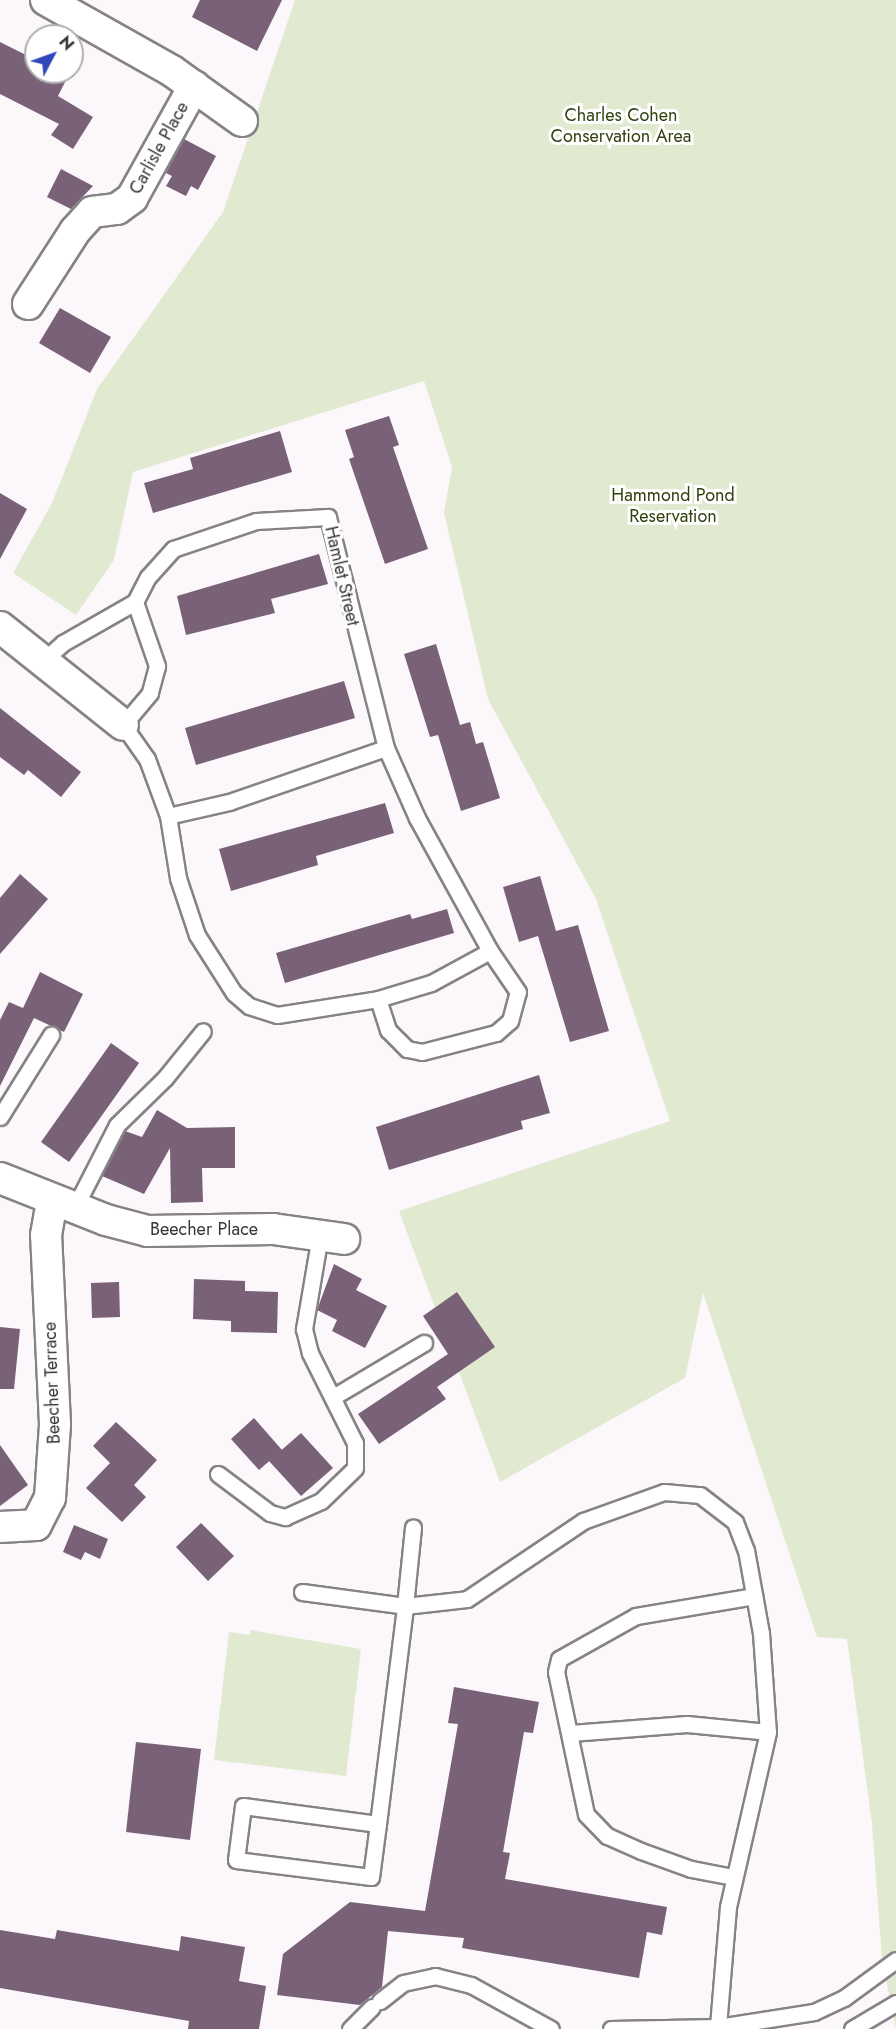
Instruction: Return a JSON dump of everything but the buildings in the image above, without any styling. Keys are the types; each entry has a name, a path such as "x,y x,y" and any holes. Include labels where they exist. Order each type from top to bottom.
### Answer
{"street":[{"path":"46,0 194,86 242,121"},
{"name":"Carlisle Place","path":"28,304 75,231 92,212 117,209 132,198 194,86"},
{"path":"0,627 123,725"},
{"name":"Beecher Place","path":"0,1178 63,1205 148,1231 273,1228 332,1237"},
{"name":"Beecher Terrace","path":"0,1527 36,1525 50,1498 55,1424 46,1235 63,1205"}],"lane":[{"name":"Hamlet Street","path":"135,602 148,577 173,549 197,538 256,521 328,517 386,748 426,837 490,951 518,992 510,1021 496,1033 422,1052 407,1049 388,1030 378,999"},
{"path":"43,661 63,643 135,602 157,666 150,693 123,725 147,759 168,816 178,878 197,935 234,993 249,1006 277,1015 378,999 432,983 490,951"},
{"path":"168,816 229,802 386,748"},
{"path":"63,1205 117,1125 165,1078 203,1031"},
{"path":"0,1117 51,1035"},
{"path":"218,1474 278,1516 296,1515 321,1501 344,1483 357,1460 352,1436 310,1353 303,1318 332,1237"},
{"path":"333,1397 424,1343"},
{"path":"302,1592 405,1606 466,1599 583,1521 664,1492 700,1496 727,1511 742,1534 754,1596 765,1664 768,1732 733,1877 721,2028"},
{"path":"378,1824 243,1806 236,1860 371,1877 378,1824 405,1606 413,1527"},
{"path":"733,1877 691,1869 607,1836 586,1814 571,1733 557,1687 559,1659 636,1616 754,1596"},
{"path":"571,1733 687,1724 768,1732"},
{"path":"611,2029 721,2028 813,2012 844,1998 896,1960"},
{"path":"350,2029 376,2004 403,1983 435,1976 471,1985 551,2029"},
{"path":"852,2029 896,2003"}],"green space":[{"path":"295,0 896,0 896,2029 882,1959 872,1824 847,1639 817,1637 703,1293 685,1378 500,1482 399,1211 670,1121 596,899 488,699 444,513 452,467 424,381 133,472 114,560 76,615 13,573 52,503 97,389 223,212"},
{"path":"250,1630 361,1649 346,1776 214,1760 229,1632 250,1635"}],"park label":[{"name":"Charles Cohen Conservation Area","path":"621,126"},
{"name":"Hammond Pond Reservation","path":"673,506"}]}
